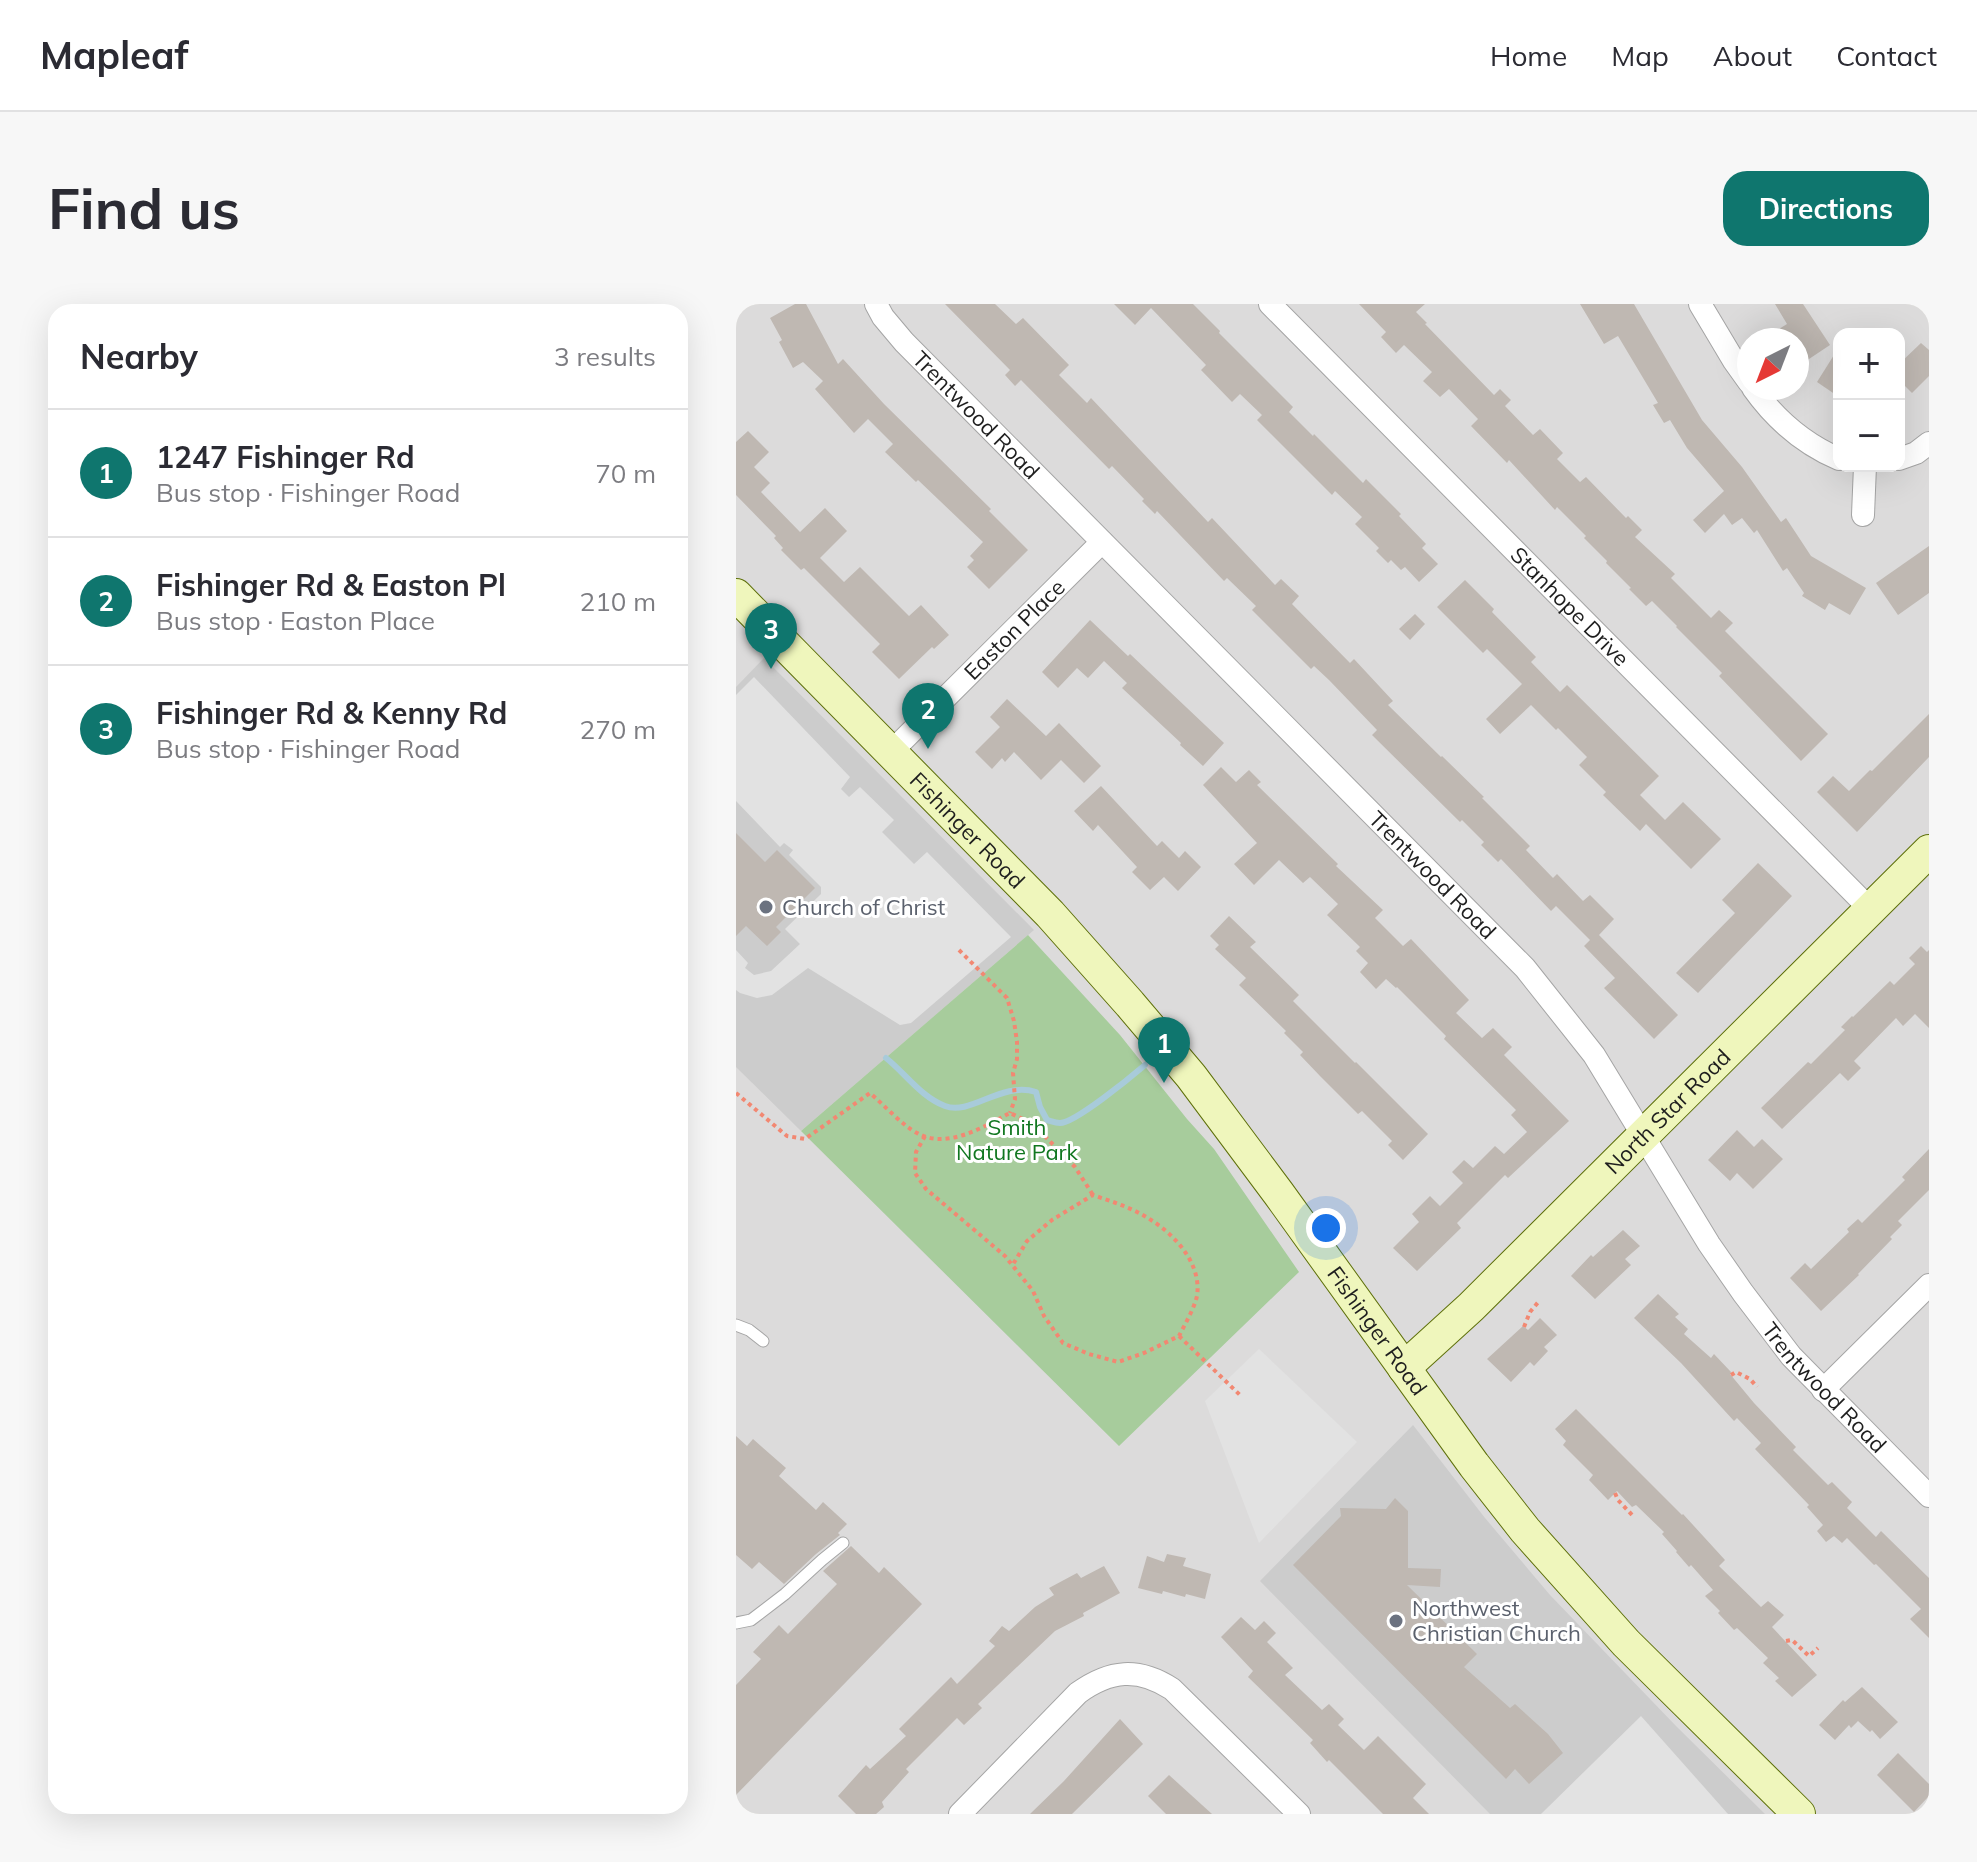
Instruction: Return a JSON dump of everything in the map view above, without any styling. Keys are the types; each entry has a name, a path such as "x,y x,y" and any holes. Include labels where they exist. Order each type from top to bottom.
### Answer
{"main road":[{"name":"Fishinger Road","path":"736,595 748,612 1050,914 1130,1004 1184,1067 1474,1465 1525,1530 1626,1643 1799,1814"},
{"name":"North Star Road","path":"1404,1368 1471,1307 1929,851"}],"street":[{"name":"Trentwood Road","path":"876,304 904,342 1525,968 1594,1055 1709,1244 1791,1356 1929,1496"},
{"name":"Stanhope Drive","path":"1270,304 1870,909"},
{"path":"1700,304 1737,365"},
{"path":"1763,400 1781,421 1815,448 1833,456"},
{"path":"1905,457 1929,443"},
{"path":"1863,515 1865,472"},
{"name":"Easton Place","path":"891,752 1102,542"},
{"path":"1823,1390 1929,1285"},
{"path":"960,1814 1078,1693 1114,1674 1160,1681 1172,1689 1299,1814"}],"lane":[{"path":"736,1325 763,1341"},
{"path":"736,1623 751,1620 843,1543"}],"path":[{"path":"736,1093 787,1136 805,1139 870,1093 916,1133 938,1141 958,1137 1010,1113 1015,1099 1013,1073 1017,1042 1007,998 959,950"},
{"path":"925,1136 916,1152 915,1173 926,1189 1005,1256 1033,1291 1044,1316 1063,1343 1118,1362 1179,1336 1197,1296 1196,1276 1188,1254 1151,1219 1093,1195 1075,1167 1033,1124 1010,1113"},
{"path":"1012,1266 1027,1241 1052,1220 1093,1195"},
{"path":"1524,1327 1530,1312 1540,1300"},
{"path":"1179,1336 1242,1397"},
{"path":"1731,1375 1736,1372 1750,1379 1757,1387"},
{"path":"1615,1493 1634,1517"},
{"path":"1786,1641 1792,1640 1809,1656 1818,1648"}],"shaded area":[{"path":"736,304 1929,304 1929,1814 736,1814"},
{"path":"764,658 1034,930 801,1131 736,1067 736,687"},
{"path":"754,677 850,777 841,789 849,797 860,787 894,820 882,832 914,864 927,852 1011,937 911,1023 900,1025 808,968 772,995 757,998 736,990 736,950 748,963 745,968 754,975 771,971 800,944 785,929 821,894 821,887 789,855 793,850 784,843 780,847 736,801 736,695"},
{"path":"1259,1349 1357,1442 1259,1543 1205,1401"},
{"path":"1413,1425 1550,1595 1765,1814 1490,1814 1260,1581"},
{"path":"1641,1716 1728,1814 1541,1814"}],"green space":[{"name":"Smith Nature Park","path":"1028,935 1120,1035 1214,1149 1299,1272 1119,1446 801,1131"}],"building":[{"path":"795,304 806,304 838,364 843,359 1028,550 989,589 967,567 974,560 970,556 983,542 885,452 893,444 868,419 854,433 815,389 823,381 803,362 793,368 770,318"},
{"path":"945,304 995,304 1016,324 1023,318 1069,365 1059,375 1087,403 1091,398 1208,522 1212,518 1275,585 1281,579 1299,596 1292,604 1350,663 1354,659 1393,701 1388,705 1484,797 1530,846 1526,850 1553,878 1557,874 1583,901 1590,895 1614,919 1599,935 1678,1015 1654,1039 1604,988 1615,978 1584,946 1590,940 1556,906 1551,911 1501,859 1498,862 1481,845 1484,842 1372,735 1377,730 1329,680 1314,666 1311,669 1252,610 1256,606 1227,578 1224,581 1157,511 1155,514 1112,466 1109,469 1021,380 1015,386 1005,375 1010,370"},
{"path":"1114,304 1193,304 1293,407 1289,412 1363,483 1366,479 1401,514 1399,516 1426,544 1422,548 1438,564 1419,582 1405,567 1401,570 1391,560 1388,563 1376,551 1379,548 1355,524 1362,517 1335,491 1332,495 1257,420 1262,415 1240,394 1232,402 1201,370 1206,365 1151,308 1135,325"},
{"path":"1359,304 1425,304 1416,312 1425,324 1494,395 1500,389 1511,400 1505,406 1533,435 1540,429 1563,453 1557,459 1580,482 1586,477 1642,530 1635,537 1675,574 1671,578 1711,618 1719,610 1733,623 1725,631 1828,734 1801,761 1719,676 1722,673 1677,626 1652,601 1646,606 1584,538 1586,536 1557,507 1555,510 1509,460 1507,463 1471,426 1478,419 1449,389 1440,397 1423,381 1432,372 1404,345 1396,353 1381,337 1386,332"},
{"path":"1580,304 1634,304 1702,420 1742,467 1781,522 1786,518 1811,556 1866,588 1850,615 1829,603 1825,610 1802,596 1804,593 1787,568 1783,571 1757,530 1754,533 1742,518 1732,525 1724,514 1705,533 1693,520 1724,491 1687,448 1670,420 1664,423 1653,405 1658,403 1618,336 1604,344"},
{"path":"1775,304 1803,304 1830,345 1809,359 1809,328 1781,328 1787,324"},
{"path":"1921,343 1929,350 1929,376 1912,393 1905,386 1905,358"},
{"path":"1833,357 1833,393 1817,382"},
{"path":"748,431 769,452 754,467 770,483 761,492 800,532 825,508 847,531 820,558 844,582 860,567 909,616 921,605 949,635 899,679 872,652 880,644 804,568 801,570 781,550 783,548 774,538 776,536 736,495 736,442"},
{"path":"1929,546 1929,593 1898,615 1876,583"},
{"path":"1465,580 1536,657 1531,662 1560,692 1567,685 1659,776 1640,795 1665,820 1683,802 1721,839 1691,869 1646,824 1640,831 1603,795 1606,792 1579,765 1587,757 1531,705 1500,734 1486,719 1522,684 1487,649 1483,653 1437,607"},
{"path":"1415,614 1425,624 1410,640 1399,629"},
{"path":"1090,620 1224,743 1203,766 1122,688 1127,683 1104,661 1088,678 1077,668 1058,688 1042,672"},
{"path":"1007,699 1046,736 1059,723 1101,766 1084,783 1061,760 1041,780 1014,752 1005,762 1002,758 992,769 975,752 1000,727 990,717"},
{"path":"1929,714 1929,757 1857,832 1817,792 1833,776 1849,791"},
{"path":"1221,767 1236,782 1249,770 1261,782 1257,785 1383,910 1375,918 1403,946 1411,939 1469,1000 1456,1013 1482,1038 1493,1028 1512,1047 1504,1055 1569,1121 1508,1178 1505,1175 1457,1223 1461,1228 1417,1271 1393,1248 1419,1222 1412,1214 1430,1196 1440,1206 1463,1183 1452,1172 1464,1160 1473,1168 1495,1146 1504,1154 1527,1132 1511,1115 1516,1110 1397,987 1386,979 1376,989 1360,972 1368,963 1356,951 1360,947 1327,915 1338,904 1310,877 1303,883 1279,860 1254,885 1234,864 1257,843 1203,785"},
{"path":"1101,786 1157,846 1162,841 1179,858 1185,851 1201,867 1178,891 1164,877 1150,890 1132,872 1137,867 1098,825 1093,831 1074,811"},
{"name":"Church of Christ","path":"736,833 765,862 777,850 815,888 776,927 781,932 767,946 746,926 736,936"},
{"path":"1758,863 1792,896 1698,993 1676,973 1735,913 1722,900"},
{"path":"1229,916 1256,942 1250,947 1299,995 1293,1001 1428,1134 1403,1160 1388,1145 1392,1141 1362,1111 1358,1114 1320,1076 1300,1055 1303,1052 1284,1033 1286,1031 1239,985 1246,978 1215,949 1219,945 1210,936"},
{"path":"1921,946 1927,952 1929,950 1929,1028 1915,1014 1903,1026 1896,1018 1854,1061 1861,1068 1848,1081 1840,1073 1782,1129 1761,1108 1845,1030 1841,1027 1852,1016 1890,981 1894,985 1915,964 1909,958"},
{"path":"1737,1130 1754,1147 1762,1139 1783,1159 1753,1189 1737,1173 1730,1181 1708,1160"},
{"path":"1929,1149 1929,1190 1898,1221 1902,1225 1890,1237 1892,1239 1821,1311 1790,1278 1805,1263 1811,1269 1858,1219 1862,1223 1905,1180 1902,1177"},
{"path":"1623,1230 1640,1246 1625,1259 1631,1265 1595,1299 1571,1276 1591,1255 1593,1257"},
{"path":"1658,1294 1679,1314 1675,1317 1688,1329 1684,1334 1711,1358 1714,1354 1754,1403 1796,1447 1793,1450 1828,1485 1832,1482 1852,1502 1847,1508 1876,1537 1881,1531 1929,1578 1929,1638 1910,1619 1921,1609 1847,1538 1842,1543 1834,1536 1826,1542 1817,1531 1823,1525 1807,1507 1809,1505 1755,1449 1761,1443 1737,1418 1734,1421 1634,1318"},
{"path":"1540,1318 1557,1335 1544,1347 1548,1351 1534,1366 1530,1362 1511,1382 1487,1359 1523,1326 1528,1330"},
{"path":"1576,1409 1683,1514 1725,1560 1719,1566 1761,1607 1768,1601 1784,1615 1772,1627 1817,1675 1792,1697 1775,1681 1779,1678 1763,1663 1768,1658 1718,1613 1720,1611 1705,1596 1713,1590 1676,1552 1662,1534 1664,1532 1617,1491 1608,1500 1589,1480 1593,1475 1563,1445 1566,1441 1555,1429"},
{"path":"736,1436 747,1446 753,1439 786,1468 779,1476 816,1510 823,1502 847,1524 838,1533 840,1535 784,1584 759,1562 752,1569 736,1555"},
{"name":"Northwest Christian Church","path":"1395,1498 1408,1511 1408,1568 1441,1569 1440,1587 1407,1585 1477,1654 1464,1667 1510,1708 1515,1704 1548,1734 1563,1753 1529,1784 1515,1769 1506,1779 1293,1565 1341,1516 1340,1508 1386,1509"},
{"path":"851,1546 879,1573 884,1567 922,1604 736,1795 736,1685 761,1659 753,1652 779,1625 788,1634 837,1584 823,1571"},
{"path":"1167,1554 1186,1558 1183,1566 1211,1574 1205,1599 1138,1588 1147,1556 1164,1562"},
{"path":"1104,1566 1120,1593 1055,1631 978,1704 982,1708 964,1725 957,1718 906,1769 909,1772 882,1802 884,1807 876,1814 856,1814 838,1796 866,1765 870,1769 906,1736 899,1729 951,1677 957,1684 995,1646 989,1641 1002,1626 1009,1631 1035,1607 1054,1595 1049,1588 1077,1573 1081,1578"},
{"path":"1241,1617 1255,1630 1264,1621 1276,1633 1267,1642 1293,1668 1285,1675 1322,1710 1329,1704 1344,1719 1338,1725 1364,1750 1378,1736 1426,1784 1413,1798 1429,1814 1383,1814 1329,1760 1327,1762 1310,1743 1313,1740 1248,1677 1253,1671 1221,1637"},
{"path":"1862,1687 1898,1722 1880,1739 1858,1721 1851,1728 1849,1725 1835,1740 1819,1725 1843,1700 1845,1702"},
{"path":"1120,1719 1143,1744 1072,1814 1030,1814 1064,1781"},
{"path":"1898,1753 1929,1784 1929,1796 1914,1812 1877,1775"},
{"path":"1169,1775 1212,1814 1166,1814 1148,1796"}],"waterway":[{"path":"886,1058 921,1091 945,1106 965,1106 999,1094 1023,1090 1036,1092 1047,1120 1060,1123 1090,1108 1145,1065"}],"place":[{"name":"Fishinger Rd & Kenny Rd","path":"771,669"},
{"name":"Fishinger Rd & Easton Pl","path":"928,749"},
{"name":"Church of Christ","path":"766,907"},
{"name":"1247 Fishinger Rd","path":"1164,1083"},
{"name":"Northwest Christian Church","path":"1396,1621"}]}
